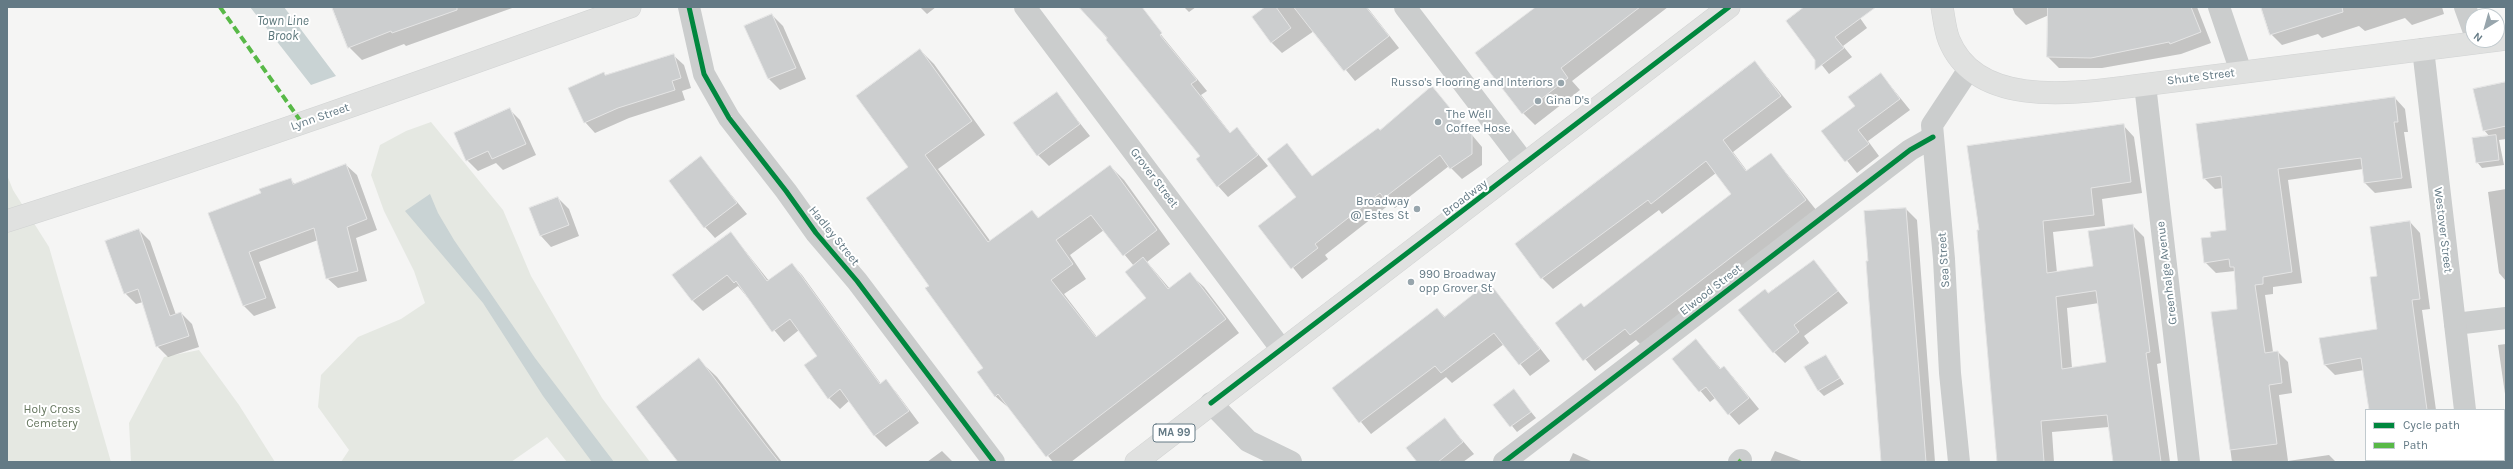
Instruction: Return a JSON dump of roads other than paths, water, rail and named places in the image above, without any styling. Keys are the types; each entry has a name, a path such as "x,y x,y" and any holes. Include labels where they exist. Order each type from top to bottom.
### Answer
{"main road":[{"name":"Lynn Street","path":"7,221 109,189 400,90 630,7"},
{"name":"Broadway","path":"1136,462 1729,7"},
{"name":"Shute Street","path":"1942,7 1949,41 1969,68 2001,86 2038,93 2085,92 2144,85 2423,49 2465,39"}],"street":[{"name":"Hadley Street","path":"689,7 704,74 729,118 786,190 816,233 857,282 994,462"},
{"name":"Grover Street","path":"1025,7 1282,350"},
{"path":"1405,7 1525,164"},
{"path":"2219,7 2241,72"},
{"name":"Westover Street","path":"2423,49 2465,409"},
{"name":"Sea Street","path":"1959,462 1950,373 1944,259 1932,125 1969,68"},
{"name":"Greenhalge Avenue","path":"2144,85 2189,462"},
{"name":"Elwood Street","path":"1504,462 1910,150 1933,137"},
{"path":"2455,324 2506,318"},
{"path":"1211,403 1248,441 1290,462"}],"water":[{"name":"Town Line Brook","path":"250,7 284,7 336,76 311,85"},
{"path":"430,194 438,213 454,240 535,358 614,462 592,462 543,396 483,303 405,211"}],"place":[{"name":"Russo's Flooring and Interiors","path":"1561,83"},
{"name":"Gina D's","path":"1538,101"},
{"name":"The Well Coffee Hose","path":"1438,122"},
{"name":"Broadway @ Estes St","path":"1417,209"},
{"name":"990 Broadway opp Grover St","path":"1411,282"}],"park label":[{"name":"Holy Cross Cemetery","path":"52,417"}]}
